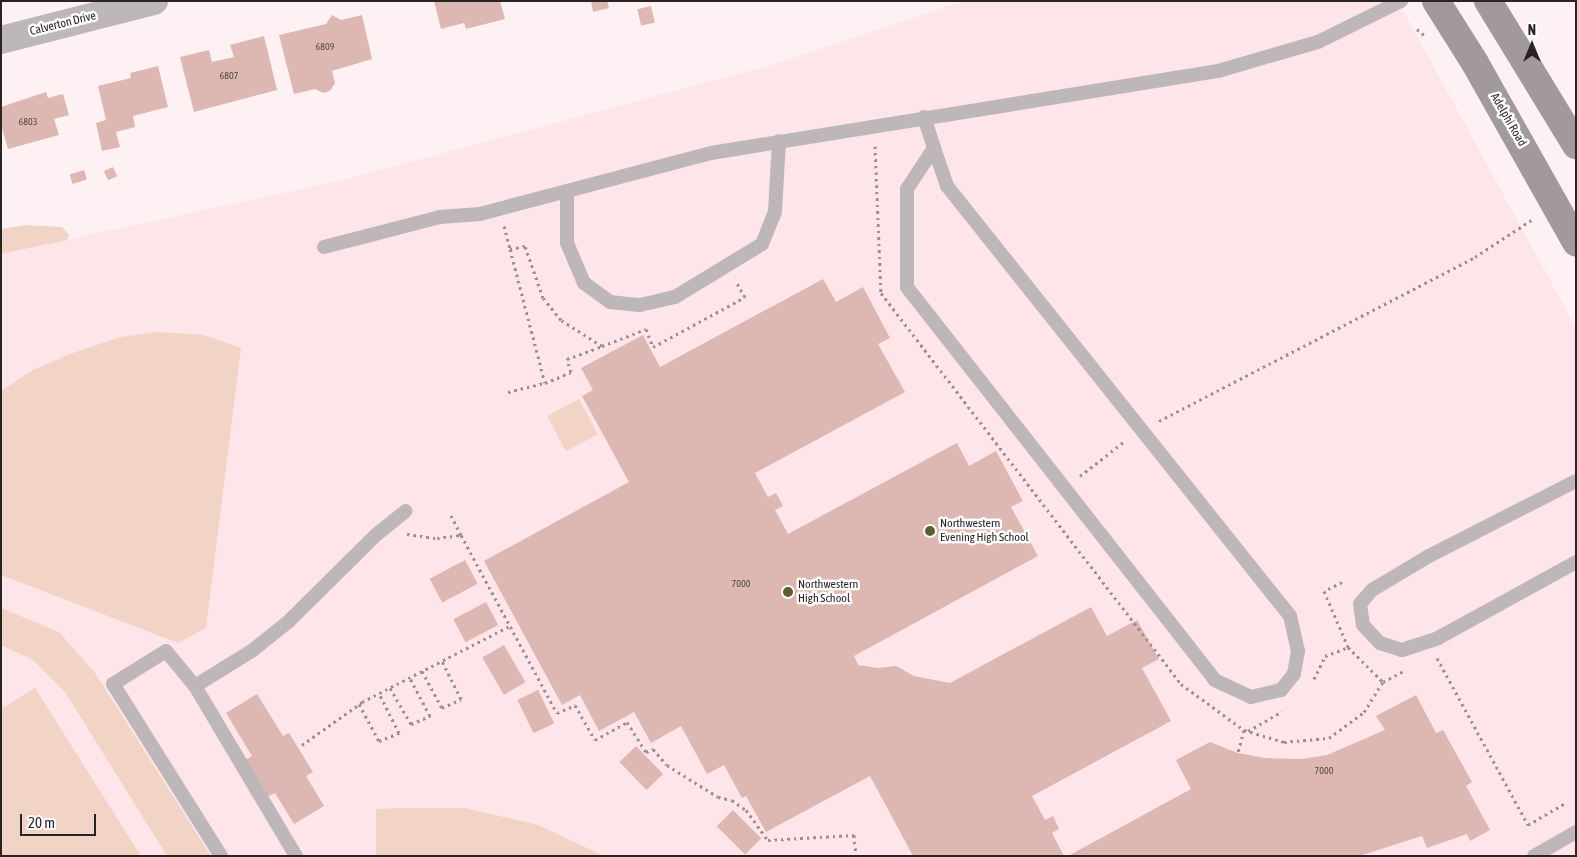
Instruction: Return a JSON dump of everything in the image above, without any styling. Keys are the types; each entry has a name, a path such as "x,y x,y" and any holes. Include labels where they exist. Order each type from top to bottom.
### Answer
{"main road":[{"name":"Adelphi Road","path":"1436,1 1485,80 1576,242"},
{"path":"1488,1 1576,145"}],"street":[{"name":"Calverton Drive","path":"1,40 154,1"}],"lane":[{"path":"324,247 440,217 480,214 711,153 924,117 1218,71 1318,42 1402,1"},
{"path":"924,117 948,186 1140,430 1290,616 1298,651 1294,674 1281,690 1251,696 1215,680 907,287 907,189 934,148"},
{"path":"567,191 567,243 584,283 610,302 640,305 675,297 762,244 775,211 779,141"},
{"path":"1576,481 1429,556 1372,590 1360,604 1363,626 1380,643 1402,650 1438,638 1576,562"},
{"path":"195,686 253,650 288,622 389,524 406,511"},
{"path":"222,856 113,684 166,651 195,686 296,856"},
{"path":"1534,856 1576,832"}],"path":[{"path":"500,209 544,383"},
{"path":"1044,504 1140,430 1218,393 1475,257 1534,220"},
{"path":"510,249 526,246 543,298 561,320 602,346"},
{"path":"508,392 544,383 571,372 568,358 646,329 654,347 745,297 727,266"},
{"path":"451,515 557,713 575,704 595,740 627,722 646,752 653,749 667,766 718,797 732,800 746,810 768,840 854,835 856,856"},
{"path":"389,524 408,535 436,538 462,535"},
{"path":"302,745 359,704 510,626"},
{"path":"1436,655 1528,825 1567,802"},
{"path":"422,671 442,708 461,699 442,661"},
{"path":"390,688 411,724 430,716 410,678"},
{"path":"1244,730 1284,742 1329,738 1364,712 1383,682"},
{"path":"359,704 380,741 399,733 379,693"}],"shaded area":[{"name":"Northwestern High School","path":"963,1 1398,1 1576,328 1576,856 1,856 1,254 343,180 768,66"},
{"path":"26,225 62,227 69,235 67,240 1,254 1,229"},
{"path":"158,332 204,335 241,348 206,628 178,643 1,575 1,391 31,371 70,354 120,337"},
{"path":"579,399 598,434 566,451 547,416"},
{"path":"1,608 59,632 95,673 211,856 167,856 65,692 33,660 1,645"},
{"path":"35,688 141,856 1,856 1,709"},
{"path":"464,808 538,825 604,856 376,856 376,809"}],"building":[{"path":"434,1 500,1 505,19 466,29 464,23 441,29"},
{"path":"591,1 607,1 609,8 593,12"},
{"path":"651,6 655,23 641,26 637,9"},
{"path":"332,15 341,20 362,15 372,59 332,71 335,83 330,91 323,93 315,89 294,94 279,35 326,24"},
{"path":"264,36 277,90 194,112 180,57 209,50 212,62 234,57 230,45"},
{"path":"158,66 168,107 133,116 135,127 116,132 120,147 102,151 96,123 106,120 98,86 131,78 130,73"},
{"path":"46,92 48,98 63,94 69,115 54,119 59,135 8,149 1,125 1,107"},
{"path":"113,167 117,176 108,180 104,171"},
{"path":"84,170 87,180 73,184 70,174"},
{"name":"Northwestern High School","path":"823,279 836,302 863,287 890,338 878,344 905,392 755,473 768,497 776,493 783,506 775,510 788,534 957,443 969,466 996,451 1023,501 1011,507 1038,556 854,656 858,665 878,668 896,666 914,676 950,683 1091,607 1107,636 1137,620 1159,659 1142,668 1171,721 1032,796 1045,820 1053,816 1059,829 1052,833 1064,856 913,856 870,776 766,832 746,796 742,798 724,765 707,774 681,726 651,743 634,712 599,731 580,695 562,705 484,561 629,482 582,396 593,390 581,368 643,335 660,367"},
{"path":"465,560 478,584 442,603 430,579"},
{"path":"486,602 498,625 466,642 453,619"},
{"path":"504,645 526,682 504,695 482,658"},
{"path":"538,690 554,723 534,733 517,700"},
{"path":"257,694 283,736 289,733 313,772 306,776 324,806 294,824 275,793 267,797 245,760 252,756 226,713"},
{"path":"1416,695 1436,733 1443,730 1472,782 1466,786 1490,830 1470,841 1467,834 1427,848 1422,836 1359,856 1068,856 1191,789 1176,760 1210,742 1238,753 1265,758 1302,759 1327,755 1385,730 1376,716"},
{"path":"636,746 663,774 647,790 619,762"},
{"path":"733,810 761,838 745,855 717,826"}],"place":[{"name":"Northwestern Evening High School","path":"930,531"},
{"name":"Northwestern High School","path":"788,592"}]}
